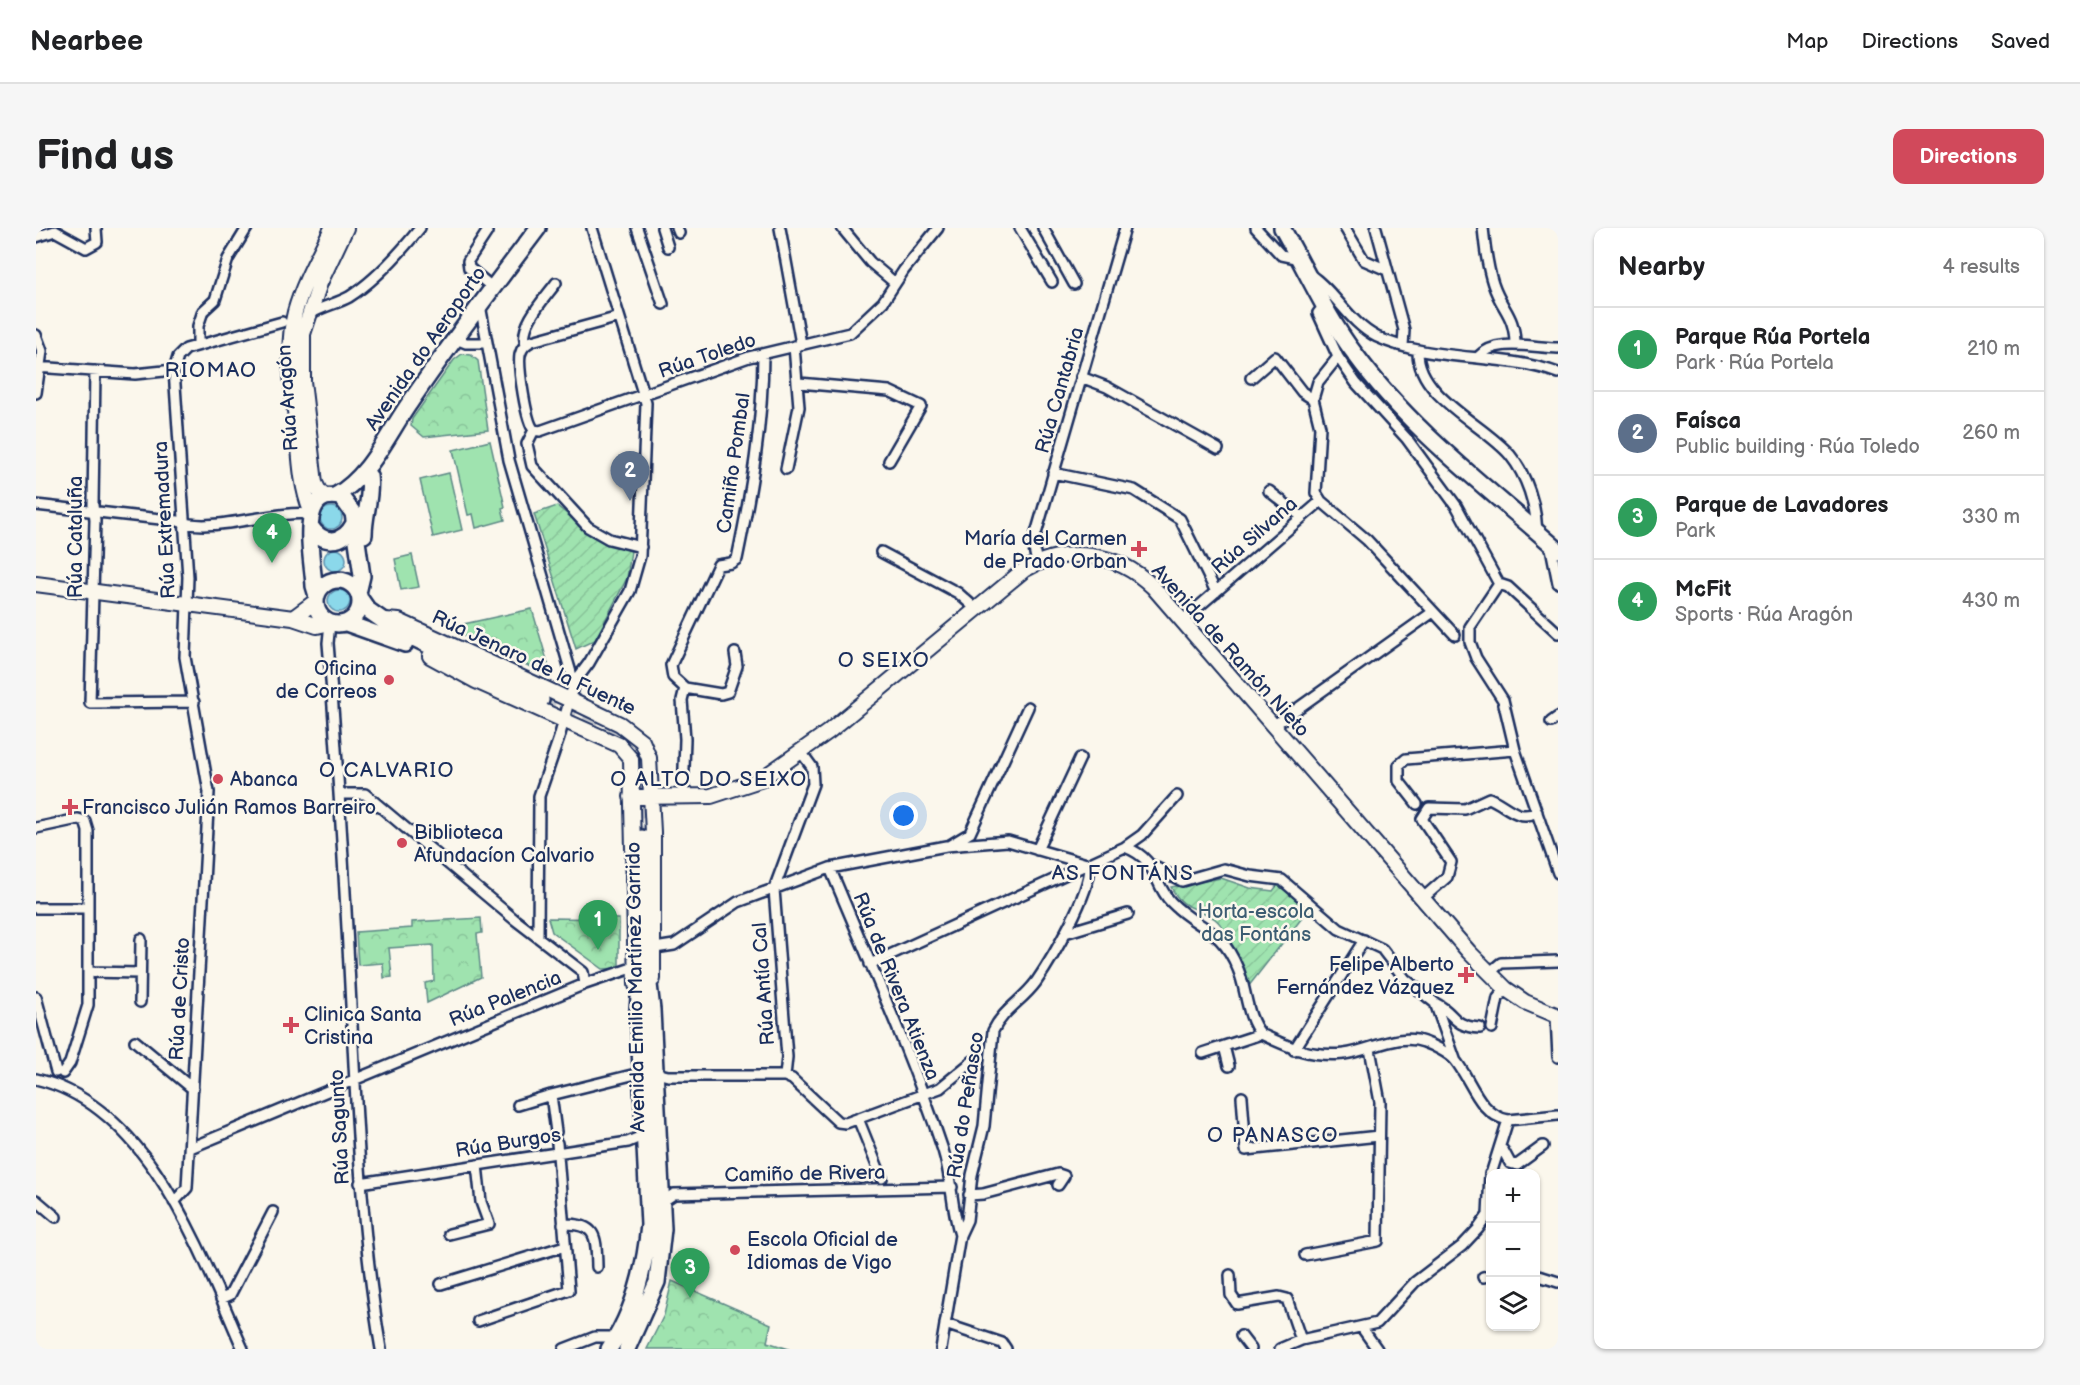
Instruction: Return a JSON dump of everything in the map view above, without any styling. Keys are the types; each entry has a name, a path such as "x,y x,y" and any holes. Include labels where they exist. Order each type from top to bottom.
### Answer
{"main road":[{"name":"Rúa Aragón","path":"330,623 321,617 314,586 310,517 293,391 288,323 332,228"},
{"name":"Rúa Aragón","path":"346,228 320,284 303,334 303,381 316,487 347,502 353,519"},
{"name":"Avenida do Aeroporto","path":"353,519 369,471 410,402 538,228"},
{"path":"1282,228 1353,352 1396,405 1554,547"},
{"path":"288,323 299,326 303,334"},
{"path":"360,555 364,547 364,513 370,485 369,471"},
{"name":"Avenida do Aeroporto","path":"331,496 345,490 369,471"},
{"path":"331,496 317,501 310,517 322,538 329,540 344,537 353,519"},
{"path":"36,584 293,618 317,626 346,623 356,617 362,576 353,519"},
{"name":"Avenida de Ramón Nieto","path":"631,797 711,796 739,789 760,780 801,752 976,609 1037,563 1063,556 1084,555 1125,565 1140,574 1489,973 1525,1002 1557,1016"},
{"path":"293,618 316,599 324,585 336,580 349,583 359,596"},
{"name":"Rúa Jenaro de la Fuente","path":"359,596 368,610 395,629 465,661 481,671"},
{"name":"Rúa Jenaro de la Fuente","path":"385,620 399,621 620,724 642,741 649,758 650,797"},
{"name":"Rúa Jenaro de la Fuente","path":"346,623 386,636 476,681 619,745 627,751 631,759 631,797"},
{"name":"Rúa Jenaro de la Fuente","path":"430,656 481,671"},
{"path":"481,671 541,700"},
{"name":"Avenida Emilio Martínez Garrido","path":"618,1345 647,1251 649,1225 644,1136 647,1070 645,1008 634,967 631,797"},
{"name":"Avenida Emilio Martínez Garrido","path":"649,945 653,832 650,797"},
{"name":"Avenida Emilio Martínez Garrido","path":"642,838 649,945"},
{"path":"645,1008 649,945"},
{"name":"Avenida Emilio Martínez Garrido","path":"618,1345 657,1282 663,1229 657,1126 647,1070"}],"street":[{"path":"36,237 55,231 86,248 97,242 96,228"},
{"path":"198,344 198,326 202,311 215,300 228,259 246,228"},
{"path":"310,314 362,288 401,251 420,228"},
{"path":"534,430 644,396 593,228"},
{"path":"637,228 663,304"},
{"path":"662,228 668,247"},
{"path":"780,228 798,345 799,383 799,407 786,469"},
{"path":"842,228 870,262 895,284"},
{"name":"Rúa Toledo","path":"538,936 539,796 574,683 589,663 630,591 638,568 641,546 646,416 644,396 763,354 826,340 856,329 877,309 938,228"},
{"path":"1020,228 1052,282"},
{"path":"1044,228 1074,284"},
{"name":"Rúa Cantabria","path":"1037,563 1033,544 1125,228"},
{"path":"1256,228 1281,255 1300,259"},
{"path":"1345,228 1364,260 1387,270"},
{"path":"1376,228 1404,330 1403,346"},
{"path":"1483,228 1485,252 1493,284 1514,322 1515,345"},
{"path":"487,232 468,261 469,268 493,288"},
{"path":"1309,274 1324,284 1364,329 1376,336 1418,350 1529,365 1558,374"},
{"path":"534,430 528,419 520,358 526,344 524,340 527,327 556,283"},
{"path":"480,305 509,460 574,683"},
{"path":"1325,305 1318,313 1338,357 1356,384 1407,439 1457,507 1499,584 1509,587 1558,633"},
{"path":"526,344 619,317"},
{"path":"38,367 135,374 174,370 181,352 198,344 288,323"},
{"path":"465,325 485,331"},
{"path":"36,335 42,351 36,393"},
{"path":"456,339 466,343 486,343"},
{"path":"1478,357 1488,349 1515,345 1558,348"},
{"path":"1418,350 1424,373 1446,402 1509,454 1519,468 1534,508 1537,532"},
{"name":"Camiño Pombal","path":"685,688 673,677 670,664 718,565 731,564 737,559 751,494 759,432 763,354"},
{"path":"1251,378 1275,357 1302,392 1313,399"},
{"path":"1338,357 1318,382 1313,399 1320,427 1316,492 1321,501 1367,540 1455,635"},
{"name":"Rúa Extremadura","path":"174,370 189,582 185,657 209,792"},
{"name":"Rúa Cataluña","path":"95,371 94,592 90,703 194,702"},
{"path":"1081,377 1107,387 1218,449"},
{"path":"799,383 889,391 921,406 889,461"},
{"path":"534,430 527,444 532,466 588,527 609,539 641,546"},
{"path":"1053,472 1134,490 1180,519 1216,592"},
{"path":"1269,491 1302,518"},
{"name":"Rúa Silvana","path":"1183,621 1321,501"},
{"path":"36,505 194,526 294,512 310,517"},
{"path":"1554,547 1558,584"},
{"path":"881,552 958,592 976,609"},
{"path":"1499,584 1470,627 1470,642 1476,658 1503,700 1515,750 1558,873"},
{"path":"1273,726 1433,612"},
{"path":"330,623 328,643 340,794 365,794 583,972 585,984"},
{"path":"683,797 685,739 682,700 685,688 722,694 728,692 737,666 735,653"},
{"path":"950,845 970,833 1028,707"},
{"path":"1417,804 1399,781 1399,765 1406,759 1515,750"},
{"path":"774,889 813,783 812,767 801,752"},
{"path":"1037,850 1080,758"},
{"name":"Rúa de Cristo","path":"174,1203 187,1188 209,792"},
{"name":"Rúa Sagunto","path":"340,794 360,1183 367,1265 381,1349"},
{"path":"870,964 1125,847 1142,835 1177,796"},
{"path":"1422,898 1447,877 1451,862 1422,819 1429,808 1465,809 1489,798 1517,815 1527,817 1537,812"},
{"path":"36,828 69,820 84,820 88,831 88,1005 69,1063 59,1073 41,1080"},
{"path":"649,945 674,945 738,902 830,868 950,845 994,840 1090,865"},
{"path":"1125,847 1151,865 1182,880 1224,869 1250,876 1282,880 1339,929 1382,949 1406,979 1444,1008 1454,1020 1465,1027 1480,1029"},
{"name":"Rúa do Peñasco","path":"960,1235 968,1220 969,1195 984,1126 993,1031 1000,1017 1036,982 1065,933 1090,878 1090,865"},
{"path":"1151,865 1169,900 1212,930 1223,941 1238,969 1251,1013 1261,1034 1294,1050 1317,1054 1344,1054 1401,1039 1414,1039 1455,1059"},
{"name":"Rúa de Rivera Atienza","path":"830,868 942,1148 952,1187 955,1218 960,1235"},
{"name":"Rúa Antía Cal","path":"774,889 787,1057 785,1076"},
{"path":"36,908 88,908"},
{"path":"1065,933 1128,914"},
{"path":"140,1002 141,939"},
{"path":"1294,1050 1364,940"},
{"path":"1489,973 1501,963 1558,961"},
{"name":"Rúa Palencia","path":"190,1148 585,984 634,967"},
{"path":"88,972 140,973"},
{"path":"1492,1028 1498,998 1506,989"},
{"path":"36,997 66,1090"},
{"path":"1435,1003 1455,1059 1474,1094 1501,1119 1558,1115"},
{"path":"1557,1016 1558,1057"},
{"path":"1203,1053 1261,1034"},
{"path":"135,1041 193,1089"},
{"path":"1224,1046 1229,1066"},
{"path":"1305,1255 1378,1241 1380,1102 1370,1049"},
{"path":"518,1105 647,1070 668,1076 785,1076 792,1079 838,1122 859,1120 940,1088 973,1061"},
{"path":"41,1080 66,1090 94,1107 133,1144 190,1228 243,1349"},
{"path":"551,1095 556,1132"},
{"path":"1242,1097 1246,1150 1379,1136"},
{"path":"859,1120 882,1178"},
{"path":"1493,1169 1509,1120"},
{"name":"Rúa Burgos","path":"360,1183 477,1165 558,1148 628,1142 644,1136 657,1126"},
{"path":"1499,1149 1503,1150 1510,1163 1517,1165 1543,1146"},
{"path":"478,1321 569,1290 558,1148"},
{"path":"449,1234 489,1224 481,1203 477,1165"},
{"path":"969,1195 983,1194 1058,1174 1064,1176 1059,1185"},
{"name":"Camiño de Rivera","path":"662,1202 674,1194 952,1187"},
{"path":"36,1200 56,1217"},
{"path":"221,1299 230,1295 273,1212"},
{"path":"1280,1349 1301,1340 1377,1323 1415,1282 1462,1246 1486,1217"},
{"path":"563,1224 588,1226 596,1239 597,1267"},
{"path":"941,1349 960,1235"},
{"path":"441,1284 565,1246"},
{"path":"1230,1275 1231,1295 1237,1304 1279,1297 1287,1299 1301,1340"},
{"path":"1540,1276 1558,1282"},
{"path":"945,1324 1002,1343 1006,1349"},
{"path":"1362,1328 1377,1349"},
{"path":"1241,1336 1251,1349"},
{"path":"564,1349 595,1337 618,1345"}],"green space":[{"path":"462,354 471,355 478,361 488,430 424,437 411,426 412,419 454,360"},
{"path":"490,441 505,507 502,508 505,520 476,528 473,514 468,515 453,450"},
{"path":"449,473 462,530 433,537 420,480"},
{"path":"557,506 598,539 631,551 627,578 595,640 576,649 534,514"},
{"path":"412,555 419,587 401,590 395,559"},
{"path":"532,609 549,667 539,671 461,634 464,624"},
{"name":"Horta-escola das Fontáns","path":"1221,878 1250,888 1273,891 1279,883 1309,909 1248,987 1235,950 1220,924 1181,901 1171,887"},
{"path":"481,918 482,933 477,934 481,977 427,1003 425,983 434,981 433,945 389,948 392,977 384,978 383,963 358,965 356,932 412,928 412,922"},
{"path":"548,918 619,919 619,968 603,969 552,932"},
{"path":"672,1281 771,1324 767,1342 789,1349 647,1349 664,1315"}],"water":[{"path":"331,507 339,510 342,518 339,526 331,529 323,526 320,518 323,510"},
{"path":"335,549 343,552 346,560 343,568 335,571 327,568 324,560 327,552"},
{"path":"339,590 347,593 350,601 347,609 339,612 331,609 328,601 331,593"}],"tunnel":[{"path":"541,700 609,730 621,737 637,754 641,774 642,838"}],"place":[{"name":"Faísca","path":"630,501"},
{"name":"María del Carmen de Prado Orban","path":"1139,549"},
{"name":"McFit","path":"272,563"},
{"name":"Oficina de Correos","path":"389,680"},
{"name":"Abanca","path":"218,779"},
{"name":"Francisco Julián Ramos Barreiro","path":"70,807"},
{"name":"Biblioteca Afundacíon Calvario","path":"402,843"},
{"name":"Parque Rúa Portela","path":"598,950"},
{"name":"Felipe Alberto Fernández Vázquez","path":"1466,975"},
{"name":"Clinica Santa Cristina","path":"291,1025"},
{"name":"Escola Oficial de Idiomas de Vigo","path":"735,1250"},
{"name":"Parque de Lavadores","path":"690,1298"}],"district":[{"name":"RIOMAO","path":"211,370"},
{"name":"O SEIXO","path":"884,660"},
{"name":"O CALVARIO","path":"387,770"},
{"name":"O ALTO DO SEIXO","path":"709,779"},
{"name":"AS FONTÁNS","path":"1123,873"},
{"name":"O PANASCO","path":"1273,1135"}]}
